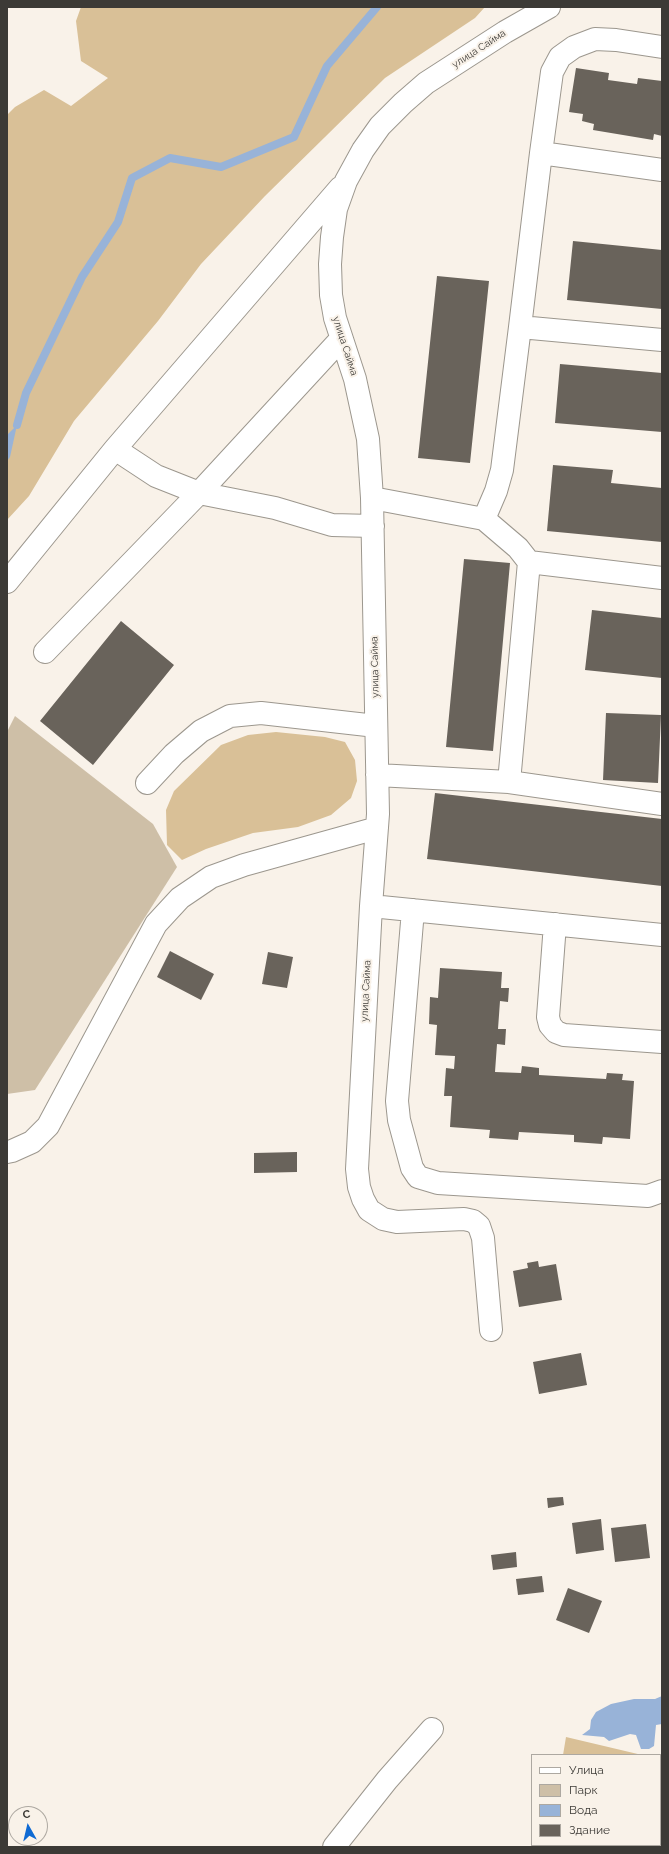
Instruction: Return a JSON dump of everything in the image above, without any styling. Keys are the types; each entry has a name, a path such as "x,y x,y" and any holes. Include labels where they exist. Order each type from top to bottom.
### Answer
{"street":[{"name":"улица Сайма","path":"491,1330 483,1238 479,1226 464,1219 397,1222 383,1219 369,1210 359,1187 357,1169 371,906 377,828 373,526 368,439 355,379 335,318 331,295 330,264 336,209 346,181 363,150 380,126 426,83 505,32 548,7"},
{"path":"484,519 496,491 502,470 552,72 560,58 574,47 595,40 616,40 662,47"},
{"path":"541,153 662,170"},
{"path":"7,582 114,448 346,181"},
{"path":"520,327 662,340"},
{"path":"45,652 199,493 341,339"},
{"path":"114,448 156,476 199,493 275,508 332,525 373,526"},
{"path":"372,498 484,519 518,548 529,562 509,782"},
{"path":"529,562 662,578"},
{"path":"146,783 174,754 201,731 230,716 261,713 376,726"},
{"path":"377,775 509,782 662,804"},
{"path":"7,1152 12,1152 32,1142 48,1126 156,924 180,898 212,877 225,872 377,828"},
{"path":"371,906 662,935"},
{"path":"413,910 397,1101 399,1120 410,1161 412,1168 418,1177 438,1183 648,1196 662,1191"},
{"path":"555,924 548,1016 550,1025 564,1035 662,1042"},
{"path":"334,1847 387,1780 432,1729"}],"green space":[{"path":"15,716 153,824 177,867 35,1090 7,1094 7,732"}],"shaded area":[{"path":"81,7 485,7 475,18 385,78 265,196 201,264 158,321 74,421 29,496 7,520 7,115 15,107 44,90 71,106 108,78 81,61 76,21"},
{"path":"276,732 325,737 345,742 355,760 357,781 351,798 331,815 298,827 253,833 206,849 182,860 167,845 166,810 174,791 221,745 248,735"},
{"path":"566,1737 638,1754 563,1754"},
{"path":"661,1755 662,1755 662,1790 661,1788"},
{"path":"662,1815 662,1847 660,1847 661,1846"}],"water":[{"path":"17,425 10,457 7,461 7,435"},
{"path":"662,1696 662,1724 656,1725 654,1746 649,1749 641,1749 636,1735 630,1734 609,1741 604,1737 582,1735 590,1729 591,1720 596,1712 611,1704 634,1699 655,1699"}],"building":[{"path":"576,68 609,73 608,80 637,84 638,78 662,81 662,136 654,134 653,140 593,130 594,124 582,121 583,114 569,112"},
{"path":"573,241 662,250 662,309 567,300"},
{"path":"437,276 489,281 470,463 418,458"},
{"path":"560,364 662,373 662,432 555,423"},
{"path":"553,465 613,470 611,483 662,488 662,542 547,531"},
{"path":"464,559 510,563 493,751 446,747"},
{"path":"592,610 662,618 662,678 585,670"},
{"path":"121,621 174,665 93,765 40,721"},
{"path":"606,713 661,715 658,783 603,780"},
{"path":"435,793 662,819 662,886 427,859"},
{"path":"170,951 214,974 201,1000 157,977"},
{"path":"268,952 293,957 287,988 262,984"},
{"path":"440,968 502,972 501,988 509,988 508,1002 500,1001 498,1029 506,1029 505,1045 497,1044 495,1072 521,1073 522,1066 539,1068 539,1075 606,1079 607,1073 623,1074 622,1080 634,1081 630,1139 603,1137 602,1144 574,1142 574,1135 519,1132 518,1140 489,1138 490,1130 450,1127 452,1096 444,1096 446,1068 454,1069 455,1056 435,1055 437,1025 429,1024 430,997 438,998"},
{"path":"297,1152 297,1172 254,1173 254,1153"},
{"path":"538,1261 539,1267 556,1264 562,1300 519,1307 513,1271 528,1268 527,1263"},
{"path":"581,1353 587,1385 539,1394 533,1362"},
{"path":"563,1497 564,1505 548,1508 547,1498"},
{"path":"601,1519 604,1550 576,1554 572,1523"},
{"path":"646,1524 650,1558 615,1562 611,1528"},
{"path":"516,1552 517,1567 493,1570 491,1555"},
{"path":"542,1576 544,1592 518,1595 516,1579"},
{"path":"568,1588 602,1601 589,1633 556,1620"}],"waterway":[{"path":"17,425 26,393 82,277 118,222 132,178 170,158 221,167 294,137 327,66 377,7"}]}
